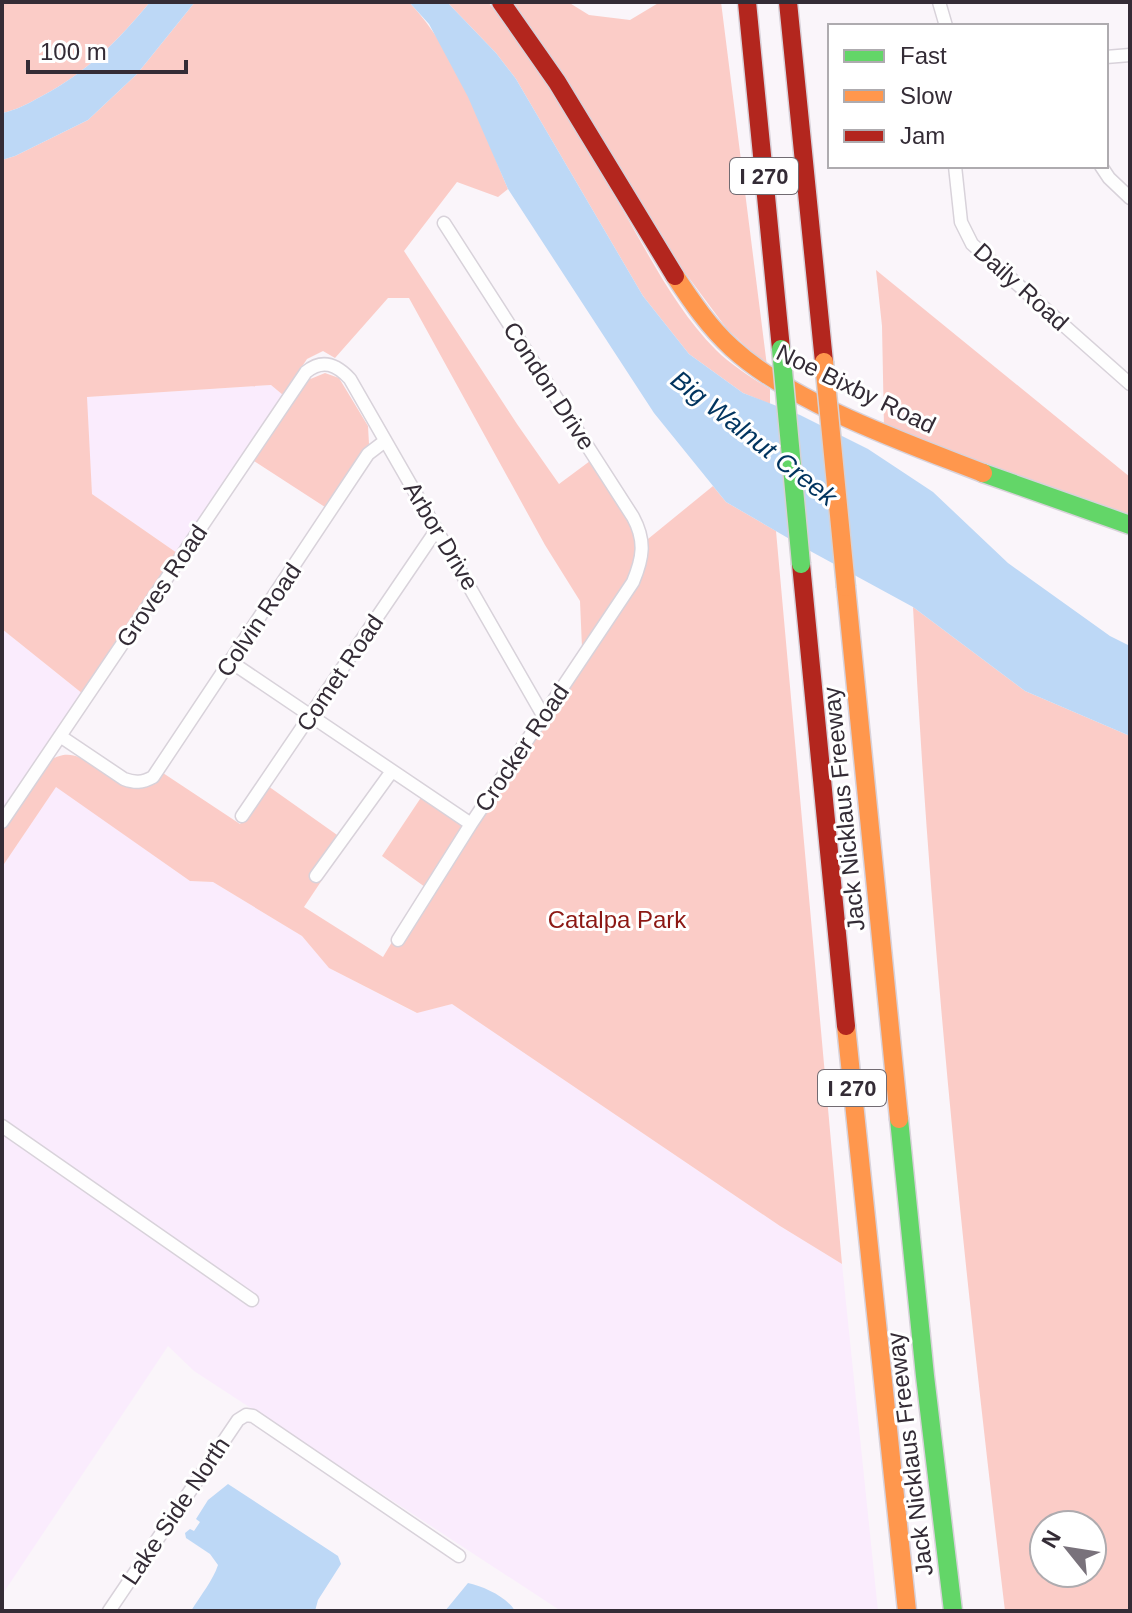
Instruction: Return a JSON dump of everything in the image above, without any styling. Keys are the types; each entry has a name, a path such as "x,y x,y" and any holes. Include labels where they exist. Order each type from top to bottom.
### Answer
{"main road":[{"name":"Noe Bixby Road","path":"501,2 542,58 684,289 716,331 744,359 793,391 897,438 992,478 1130,525"},
{"name":"Jack Nicklaus Freeway","path":"747,2 873,1307 907,1611"},
{"name":"Jack Nicklaus Freeway","path":"788,2 918,1313 953,1611"}],"street":[{"path":"939,2 945,24"},
{"path":"1108,57 1130,55"},
{"name":"Daily Road","path":"955,168 961,222 972,244 1130,384"},
{"path":"1102,168 1130,198"},
{"name":"Condon Drive","path":"444,223 633,517 641,534 643,553"},
{"name":"Arbor Drive","path":"330,363 350,379 544,717"},
{"name":"Groves Road","path":"2,822 306,372 318,364 330,363"},
{"name":"Colvin Road","path":"60,736 124,779 144,782 153,777 368,454 385,441"},
{"name":"Comet Road","path":"242,816 437,529"},
{"name":"Crocker Road","path":"398,940 471,824 633,582 643,553"},
{"path":"231,662 471,824"},
{"path":"316,876 392,771"},
{"path":"2,1126 252,1300"},
{"name":"Lake Side North","path":"109,1611 238,1420 246,1415 253,1416 459,1556"}],"shaded area":[{"path":"271,385 283,395 246,456 177,553 92,494 86,397"},
{"path":"2,629 83,694 55,757 46,765 2,829"},
{"path":"56,786 190,881 213,882 302,936 329,968 416,1013 452,1004 780,1226 842,1264 878,1611 561,1611 194,1371 168,1346 2,1595 2,867"}],"green space":[{"path":"2,2 150,2 114,43 88,66 28,104 2,113"},
{"name":"Catalpa Park","path":"195,2 409,2 426,22 454,67 508,189 498,197 457,182 404,251 517,424 559,484 590,461 648,539 713,486 726,502 776,531 842,1264 780,1226 452,1004 417,1013 329,968 302,936 213,882 190,881 56,787 2,867 2,829 46,764 62,755 76,756 116,782 131,787 146,785 163,773 240,824 268,786 340,837 314,876 322,880 304,907 383,957 425,887 382,856 422,796 466,825 582,648 580,601 545,545 409,298 388,298 335,358 323,351 307,359 283,395 271,385 87,397 92,494 177,553 83,694 2,629 2,160 88,120 137,74"},
{"path":"447,2 488,2 558,102 688,318 716,350 770,389 770,404 743,393 689,354 643,296 516,79 496,53"},
{"path":"512,2 568,2 589,15 630,20 660,2 721,2 767,366 727,329 683,270 540,40"},
{"path":"876,270 1130,477 1130,516 884,428 882,326"},
{"path":"325,373 339,378 368,426 369,444 328,509 254,461 308,380"},
{"path":"913,607 1025,691 1130,736 1130,1611 1005,1611 950,1109 929,858"}],"water":[{"path":"150,2 195,2 137,74 88,120 2,160 2,113 28,104 88,66 114,43"},
{"name":"Big Walnut Creek","path":"409,2 447,2 496,53 516,79 643,296 689,354 743,393 800,415 868,449 933,492 1008,563 1110,636 1130,646 1130,736 1025,691 913,607 726,502 654,413 508,189 468,97 429,24"},
{"path":"228,1484 338,1556 341,1564 318,1600 315,1611 191,1611 218,1565 210,1554 186,1538 185,1533 190,1529 194,1531 200,1522 196,1519 208,1500"},
{"path":"468,1583 494,1593 515,1611 445,1611"}],"traffic: fast":[{"path":"781,349 801,564"},
{"path":"983,473 1130,525"},
{"path":"899,1119 953,1611"}],"traffic: slow":[{"path":"675,276 701,314 724,340 786,387 851,420 983,473"},
{"path":"824,362 846,587"},
{"path":"846,587 899,1119"},
{"path":"846,1026 907,1611"}],"traffic: jam":[{"path":"501,2 557,82 675,276"},
{"path":"747,2 781,349"},
{"path":"788,2 824,362"},
{"path":"801,564 846,1026"}]}
